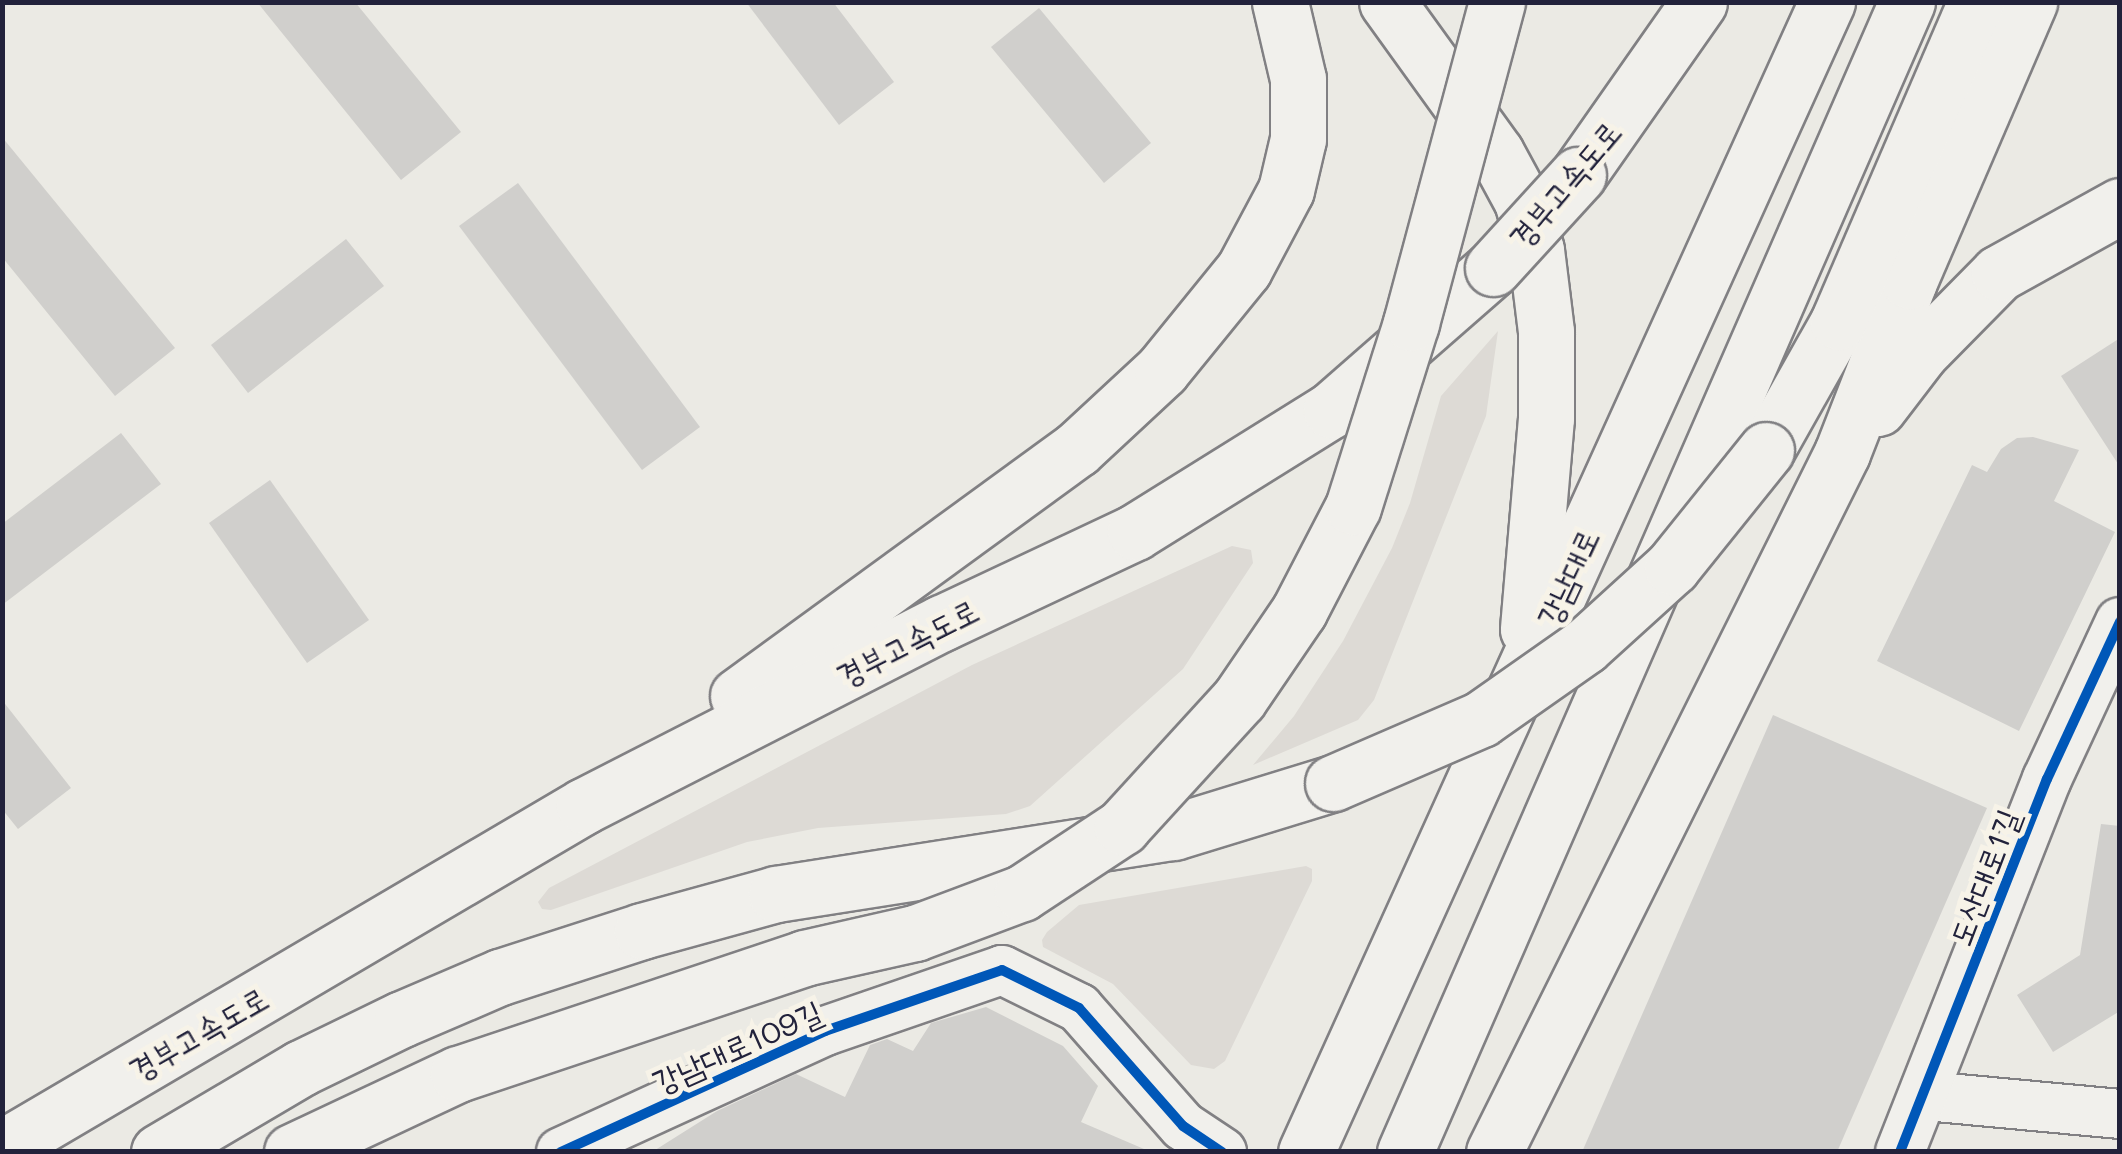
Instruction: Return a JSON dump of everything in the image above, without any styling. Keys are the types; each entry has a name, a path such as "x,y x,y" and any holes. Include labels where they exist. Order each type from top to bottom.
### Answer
{"main road":[{"path":"584,806 985,519 1077,449 1162,370 1256,253 1286,190 1300,112 1298,79 1280,2"},
{"path":"1387,2 1496,153 1522,201 1536,250 1546,332 1546,418 1525,669"},
{"path":"292,1152 476,1068 804,958 915,933 1022,892 1122,827 1239,698 1299,611 1353,507 1411,323 1497,2"},
{"name":"경부고속도로","path":"2,1148 584,806 942,623 1135,532 1332,410 1493,268 1578,175 1699,2"},
{"name":"강남대로","path":"1306,1152 1827,2"},
{"path":"1406,1152 1907,2"},
{"path":"160,1152 301,1068 500,977 642,931 776,894 1174,832 1333,784 1481,719 1585,646 1672,567 1766,450 1838,322 1976,2"},
{"path":"1494,1152 1842,453 1909,281 2029,2"},
{"path":"1842,453 1920,353 1999,273 2120,206"}],"street":[{"name":"도산대로1길","path":"1900,1152 1926,1096 2048,779 2120,622"},
{"name":"강남대로109길","path":"562,1152 825,1031 1002,970 1080,1008 1184,1126 1222,1152"},
{"path":"1926,1096 2120,1114"}],"shaded area":[{"path":"1498,331 1486,416 1374,700 1358,720 1253,765 1294,716 1343,641 1392,548 1410,503 1441,396"},
{"path":"1232,546 1251,550 1253,563 1183,669 1030,806 1006,814 818,828 747,842 551,910 542,909 538,902 549,888 972,665"},
{"path":"1306,866 1312,869 1312,881 1225,1061 1214,1069 1191,1065 1113,984 1043,947 1047,932 1079,905"}],"building":[{"path":"257,2 355,2 461,132 401,180"},
{"path":"746,2 833,2 894,82 839,125"},
{"path":"1039,8 1151,143 1104,183 991,47"},
{"path":"2,137 175,348 115,396 2,257"},
{"path":"518,183 700,427 642,470 459,226"},
{"path":"346,239 384,286 248,393 211,345"},
{"path":"2120,338 2120,467 2061,376"},
{"path":"121,433 161,484 2,605 2,524"},
{"path":"2033,437 2079,450 2054,501 2115,532 2019,731 1877,661 1972,465 1987,472 2001,449 2017,438"},
{"path":"270,480 369,620 307,663 209,523"},
{"path":"2,700 71,788 18,829 2,809"},
{"path":"1773,715 1987,808 1837,1152 1582,1152"},
{"path":"2101,824 2120,826 2120,1011 2053,1052 2017,995 2080,955"},
{"path":"986,1007 1063,1046 1098,1086 1081,1122 1151,1152 652,1152 717,1111 796,1074 845,1097 870,1045 887,1039 913,1051 931,1023"}],"cycle path":[{"path":"1900,1152 2047,779 2120,622"},
{"path":"561,1152 825,1031 1002,970 1079,1008 1183,1126 1222,1152"}]}
